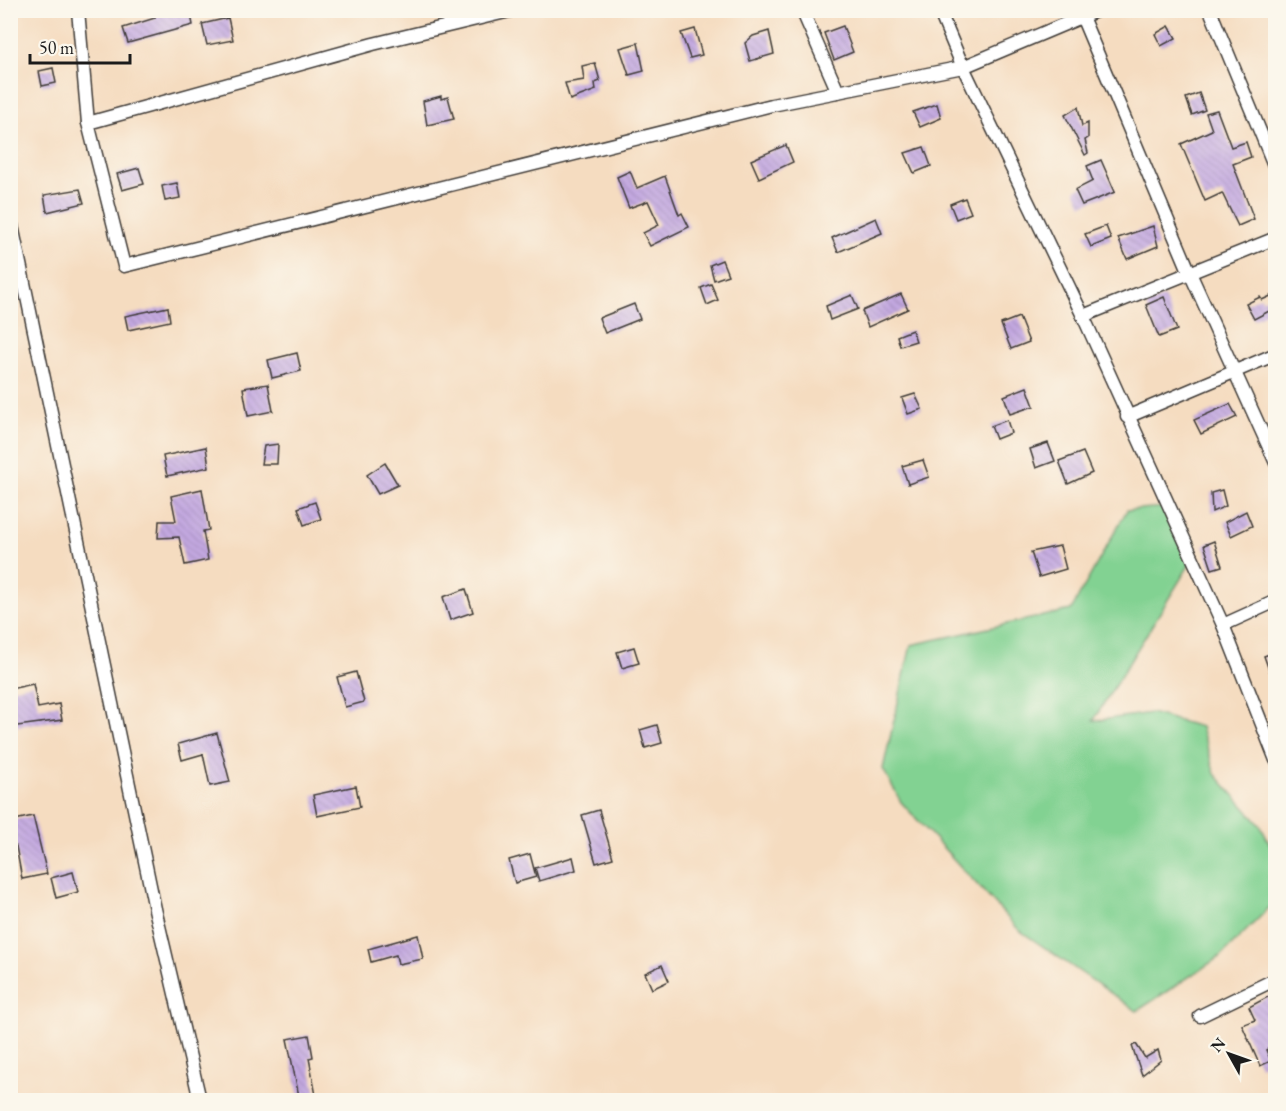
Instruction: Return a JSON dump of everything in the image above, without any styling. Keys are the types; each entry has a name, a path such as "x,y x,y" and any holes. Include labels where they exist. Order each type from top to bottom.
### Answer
{"street":[{"path":"78,10 88,123 124,266 772,105 963,67 1081,14 1098,10"},
{"path":"88,123 373,44 514,10"},
{"path":"802,10 838,92"},
{"path":"939,10 963,67 1083,316 1223,625 1275,760"},
{"path":"1210,10 1275,170"},
{"path":"1081,14 1190,273 1275,463"},
{"path":"10,216 155,909 200,1101"},
{"path":"1083,316 1275,238"},
{"path":"1127,417 1275,354"},
{"path":"1223,625 1275,601"},
{"path":"1200,1016 1275,979"}],"green space":[{"path":"1165,507 1190,564 1093,721 1151,713 1201,727 1215,774 1260,825 1275,854 1275,902 1221,956 1137,1011 1019,930 901,802 883,769 911,645 1071,610 1127,510"}],"building":[{"path":"155,10 190,10 193,25 128,43 123,28 155,18"},
{"path":"228,18 233,40 207,45 202,24"},
{"path":"843,26 853,52 834,60 824,33"},
{"path":"1169,26 1176,38 1161,46 1155,34"},
{"path":"695,29 702,55 690,58 681,33"},
{"path":"769,31 774,54 750,61 745,43 753,36"},
{"path":"638,43 644,71 629,75 620,48"},
{"path":"595,63 600,81 595,83 596,90 570,100 565,83 584,80 582,66"},
{"path":"53,68 56,83 42,86 39,71"},
{"path":"1199,93 1205,110 1192,115 1186,98"},
{"path":"441,96 441,99 448,97 454,119 427,125 423,101"},
{"path":"937,104 941,118 920,127 913,112"},
{"path":"1078,107 1082,126 1088,123 1088,138 1085,140 1088,153 1085,155 1065,115"},
{"path":"1217,110 1231,147 1246,142 1251,157 1233,164 1254,219 1238,226 1222,193 1205,201 1181,144 1212,130 1206,113"},
{"path":"786,145 793,162 759,178 751,160"},
{"path":"924,147 931,166 914,173 905,153"},
{"path":"1101,160 1115,192 1082,205 1075,190 1093,181 1087,166"},
{"path":"139,168 144,184 122,190 117,174"},
{"path":"630,171 637,188 665,176 679,215 682,213 689,227 650,246 643,233 659,225 648,201 629,208 617,177"},
{"path":"177,183 180,198 165,201 162,186"},
{"path":"80,189 84,203 47,212 44,195"},
{"path":"965,198 971,213 956,219 950,204"},
{"path":"876,218 882,233 838,252 832,238"},
{"path":"1106,226 1111,239 1091,247 1085,234"},
{"path":"1153,226 1158,246 1127,259 1118,238"},
{"path":"722,260 728,275 714,280 710,265"},
{"path":"711,284 718,300 707,305 701,288"},
{"path":"901,294 908,309 868,327 862,311"},
{"path":"1275,294 1275,308 1254,319 1246,304 1260,297 1262,300"},
{"path":"852,295 858,309 830,320 826,306"},
{"path":"1164,297 1177,330 1159,337 1146,305"},
{"path":"634,304 640,319 605,333 599,318"},
{"path":"168,307 170,321 128,330 125,316"},
{"path":"1019,317 1029,342 1011,349 1001,324"},
{"path":"912,330 916,341 900,346 897,336"},
{"path":"297,353 301,371 272,378 268,360"},
{"path":"268,384 273,411 248,416 243,388"},
{"path":"1027,387 1034,406 1010,414 1004,396"},
{"path":"915,394 922,409 908,414 902,398"},
{"path":"1230,404 1237,417 1201,434 1194,420"},
{"path":"1007,420 1011,433 996,439 991,426"},
{"path":"1048,443 1055,461 1036,468 1030,449"},
{"path":"278,444 277,464 261,464 264,446"},
{"path":"206,447 209,467 167,476 163,456"},
{"path":"1083,452 1092,473 1068,484 1059,461"},
{"path":"923,460 929,477 908,484 902,466"},
{"path":"385,463 398,485 378,494 367,475"},
{"path":"202,489 209,530 203,531 208,560 185,565 179,537 158,538 159,521 176,521 171,496"},
{"path":"1222,490 1226,506 1212,512 1211,493"},
{"path":"315,502 321,519 304,525 298,508"},
{"path":"1246,511 1252,526 1231,536 1225,522"},
{"path":"1214,541 1222,566 1212,569 1204,545"},
{"path":"1060,546 1066,569 1039,577 1031,552"},
{"path":"466,589 473,612 450,620 443,597"},
{"path":"634,647 639,663 622,668 617,652"},
{"path":"1275,652 1275,684 1274,684 1264,656"},
{"path":"356,672 364,702 345,707 337,677"},
{"path":"33,684 38,708 59,704 62,720 10,727 10,712 14,712 10,689"},
{"path":"657,725 662,743 645,748 640,730"},
{"path":"217,733 230,782 210,786 203,754 182,760 178,744"},
{"path":"356,786 360,807 317,816 313,795"},
{"path":"599,810 613,858 596,863 582,815"},
{"path":"33,816 47,874 22,879 16,846 10,847 10,821"},
{"path":"530,854 536,877 515,883 509,860"},
{"path":"573,857 576,870 539,881 535,868"},
{"path":"73,872 78,892 56,898 51,878"},
{"path":"418,935 423,959 398,964 396,955 371,962 368,949"},
{"path":"662,965 669,981 652,989 645,973"},
{"path":"1275,993 1275,1046 1266,1050 1271,1061 1260,1066 1242,1025 1255,1020 1249,1007"},
{"path":"309,1035 313,1057 309,1058 317,1101 300,1101 287,1039"},
{"path":"1136,1044 1145,1058 1158,1050 1161,1060 1142,1075 1132,1046"}]}
